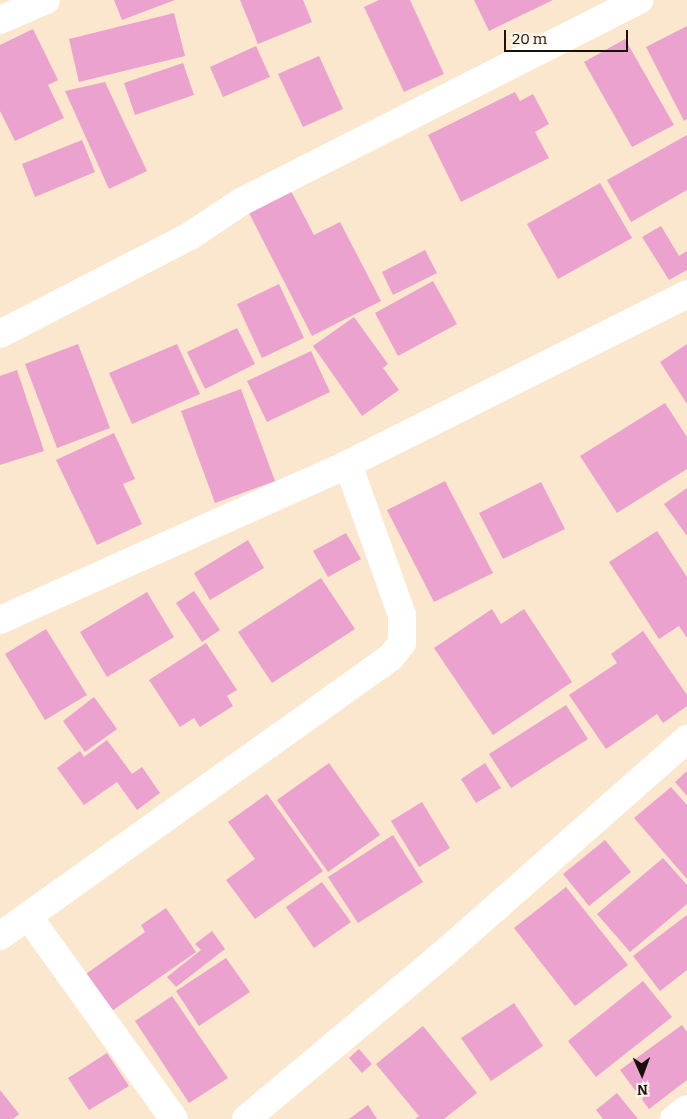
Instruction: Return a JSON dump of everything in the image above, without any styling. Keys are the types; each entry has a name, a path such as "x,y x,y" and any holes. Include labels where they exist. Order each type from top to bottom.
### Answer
{"street":[{"path":"0,20 46,0"},
{"path":"0,334 190,236 241,202 640,0"},
{"path":"0,620 348,464 687,294"},
{"path":"0,936 391,657 402,642 402,615 348,464"},
{"path":"246,1119 442,955 687,739"},
{"path":"28,916 174,1119"},
{"path":"674,1119 687,1109"}],"building":[{"path":"114,0 175,0 122,20"},
{"path":"240,0 303,0 312,22 258,44"},
{"path":"379,0 410,0 444,74 404,92 364,7"},
{"path":"474,0 553,0 489,31"},
{"path":"174,13 185,56 79,82 69,39"},
{"path":"687,26 687,119 684,121 646,47"},
{"path":"33,29 58,80 48,85 64,118 15,141 0,111 0,45"},
{"path":"625,39 674,125 632,147 584,62"},
{"path":"256,46 270,77 223,97 210,67"},
{"path":"319,56 343,109 303,127 278,74"},
{"path":"183,63 194,95 135,115 124,83"},
{"path":"105,82 147,171 109,189 65,91"},
{"path":"515,92 520,101 533,94 549,124 535,132 549,158 461,202 428,135"},
{"path":"687,135 687,190 631,222 607,180"},
{"path":"82,140 95,172 35,197 22,164"},
{"path":"600,183 632,238 558,279 527,224"},
{"path":"291,191 314,235 340,222 381,301 312,336 249,213"},
{"path":"661,226 679,256 687,251 687,270 669,280 642,237"},
{"path":"425,250 437,273 393,295 382,272"},
{"path":"433,281 457,324 398,356 375,313"},
{"path":"279,284 304,338 262,358 237,304"},
{"path":"354,317 388,364 383,368 399,390 362,416 313,346"},
{"path":"237,328 255,364 205,389 187,352"},
{"path":"78,344 110,428 57,448 25,364"},
{"path":"177,344 200,394 132,424 109,373"},
{"path":"687,344 687,404 660,362"},
{"path":"311,351 330,392 267,422 247,381"},
{"path":"17,370 44,451 0,465 0,376"},
{"path":"241,389 275,481 215,503 181,411"},
{"path":"665,403 687,437 687,469 617,513 580,456"},
{"path":"114,433 135,479 123,484 142,524 97,545 56,460"},
{"path":"445,481 493,573 434,602 387,510"},
{"path":"541,482 565,529 503,559 479,513"},
{"path":"687,488 687,536 664,504"},
{"path":"657,531 687,577 687,638 679,626 659,639 609,562"},
{"path":"346,533 361,559 328,577 313,551"},
{"path":"248,540 264,568 210,600 194,573"},
{"path":"321,578 355,629 272,683 238,632"},
{"path":"194,591 220,630 202,642 176,603"},
{"path":"147,592 174,637 107,677 80,632"},
{"path":"492,609 501,624 524,609 572,682 493,735 434,648"},
{"path":"46,629 87,695 45,720 5,654"},
{"path":"643,631 687,695 687,706 663,723 657,714 606,749 569,695 617,663 611,654"},
{"path":"206,643 237,690 227,696 233,706 200,727 194,718 180,727 149,680"},
{"path":"94,697 117,729 85,752 63,721"},
{"path":"566,705 588,739 511,788 489,754"},
{"path":"107,740 132,774 142,767 160,793 137,810 117,782 84,805 57,768 80,751 84,757"},
{"path":"329,763 380,835 328,872 277,800"},
{"path":"485,763 501,788 476,803 461,779"},
{"path":"687,771 687,796 675,782"},
{"path":"671,787 687,805 687,879 634,818"},
{"path":"267,794 323,871 255,919 226,880 255,859 228,822"},
{"path":"422,802 450,848 419,867 391,821"},
{"path":"393,835 423,882 358,923 328,877"},
{"path":"605,840 631,872 589,906 563,874"},
{"path":"663,858 687,885 687,904 630,952 597,914"},
{"path":"322,882 351,922 314,948 286,907"},
{"path":"566,887 628,965 575,1006 514,928"},
{"path":"166,908 196,952 109,1013 83,976 145,932 141,925"},
{"path":"687,915 687,970 660,991 633,956"},
{"path":"212,931 225,949 176,987 167,977 201,950 195,944"},
{"path":"226,958 250,992 199,1026 176,991"},
{"path":"643,981 672,1017 596,1077 568,1041"},
{"path":"172,996 228,1078 189,1103 135,1021"},
{"path":"514,1003 543,1046 491,1081 461,1038"},
{"path":"682,1025 687,1032 687,1080 649,1109 620,1070"},
{"path":"423,1026 477,1093 444,1119 415,1119 419,1116 376,1064"},
{"path":"359,1049 372,1064 362,1073 349,1058"},
{"path":"107,1053 129,1086 89,1110 68,1078"},
{"path":"0,1090 19,1114 13,1119 0,1119"},
{"path":"617,1093 638,1119 603,1119 596,1110"},
{"path":"368,1105 377,1119 349,1119"}]}
